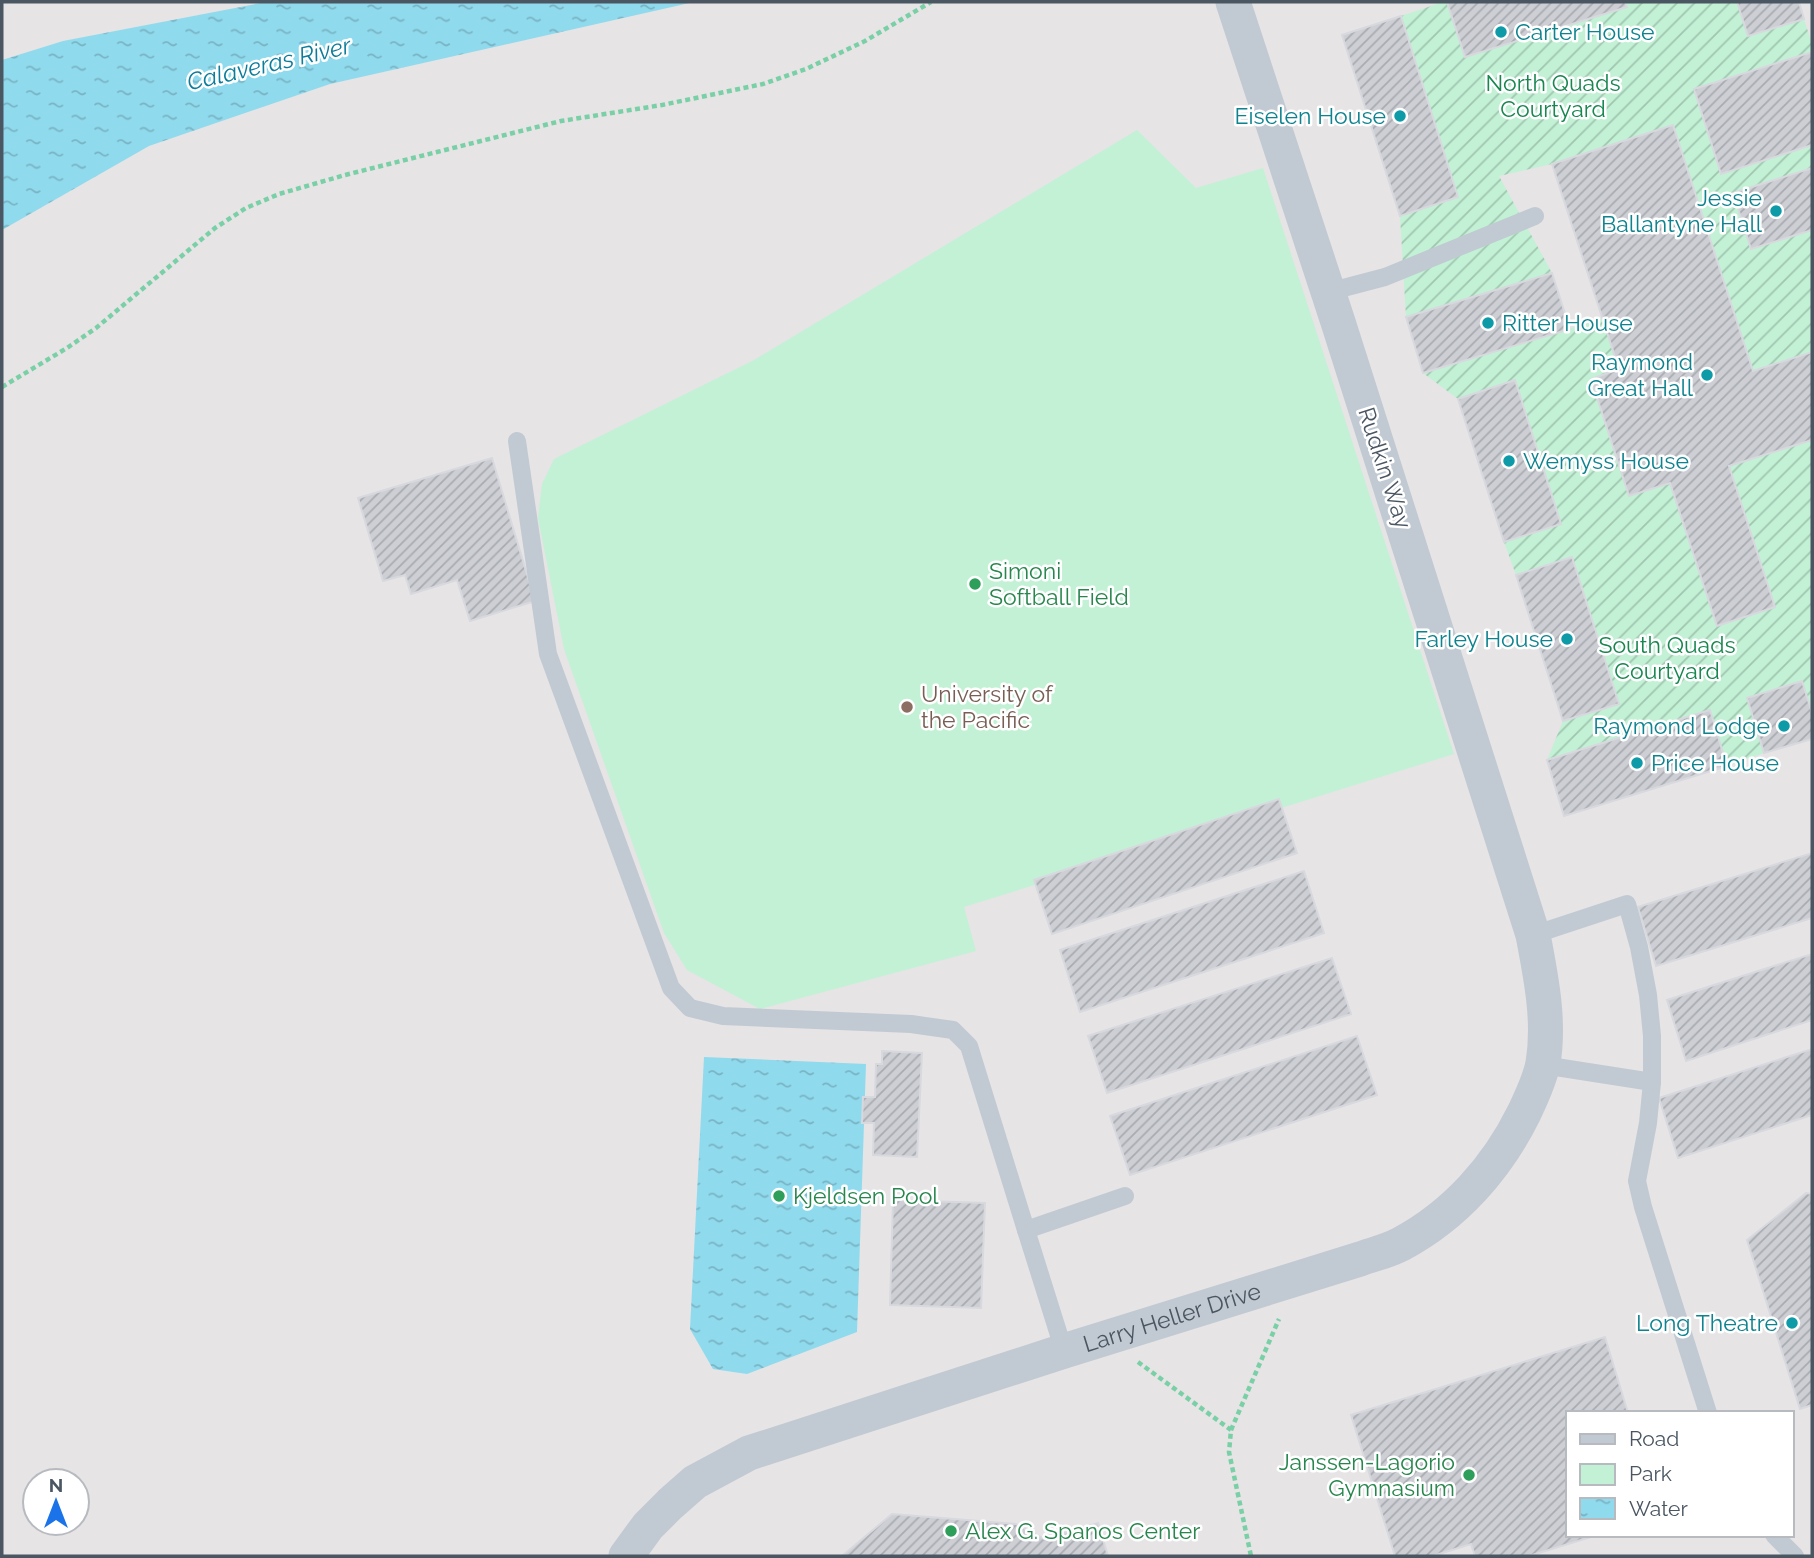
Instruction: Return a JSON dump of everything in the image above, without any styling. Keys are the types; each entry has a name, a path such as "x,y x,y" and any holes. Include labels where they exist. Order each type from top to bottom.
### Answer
{"street":[{"name":"Rudkin Way","path":"1233,2 1533,935"},
{"name":"Larry Heller Drive","path":"626,1556 648,1526 686,1489 749,1453 1400,1245 1441,1218 1465,1198 1489,1171 1515,1133 1531,1100 1543,1065 1546,1025 1533,935"}],"lane":[{"path":"1328,292 1385,277 1535,216"},
{"path":"517,441 548,654 671,988 690,1008 723,1016 911,1024 953,1030 968,1046 1064,1351"},
{"path":"1533,935 1627,904 1639,947 1652,1036 1652,1082 1648,1123 1637,1181 1707,1411"},
{"path":"1543,1065 1652,1082"},
{"path":"1026,1230 1125,1196"},
{"path":"1776,1537 1795,1556"}],"path":[{"path":"2,387 96,328 215,228 246,208 279,194 561,121 662,105 763,84 806,69 865,41 931,2"},
{"path":"1251,1556 1229,1452 1231,1430 1296,1279"},
{"path":"1106,1338 1231,1430"}],"shaded area":[{"name":"University of the Pacific","path":"2,2 1812,2 1812,1556 2,1556"}],"green space":[{"name":"North Quads Courtyard","path":"1447,2 1465,57 1627,7 1625,2 1737,2 1748,36 1804,19 1812,52 1694,89 1721,174 1812,145 1812,168 1734,193 1752,249 1812,230 1812,352 1753,371 1673,125 1552,164 1499,176 1552,273 1406,317 1400,216 1458,197 1401,16"},
{"name":"Simoni Softball Field","path":"1137,130 1196,188 1263,168 1454,754 964,907 976,951 760,1009 687,970 664,933 564,649 538,518 542,484 554,459 754,360"},
{"name":"South Quads Courtyard","path":"1602,319 1619,369 1591,379 1629,496 1812,440 1812,713 1802,681 1747,698 1764,753 1727,766 1709,710 1547,760 1563,721 1619,703 1572,558 1516,575 1504,542 1561,523 1515,381 1458,399 1423,373"}],"water":[{"name":"Calaveras River","path":"266,2 694,2 330,84 149,146 2,230 2,60 63,41"},
{"name":"Kjeldsen Pool","path":"704,1057 866,1064 857,1332 747,1374 713,1369 690,1329"}],"building":[{"name":"Carter House","path":"1447,2 1625,2 1627,7 1465,57"},
{"path":"1737,2 1799,2 1804,19 1748,36"},
{"name":"Eiselen House","path":"1401,16 1458,197 1400,216 1342,35"},
{"path":"1812,52 1812,145 1721,174 1694,89"},
{"name":"Raymond Great Hall","path":"1673,125 1753,371 1812,352 1812,440 1729,466 1775,607 1717,626 1670,483 1629,496 1591,379 1619,369 1552,164"},
{"name":"Jessie Ballantyne Hall","path":"1812,168 1812,230 1751,249 1733,193"},
{"name":"Ritter House","path":"1552,273 1570,329 1423,373 1406,317"},
{"name":"Wemyss House","path":"1515,380 1561,524 1504,542 1458,399"},
{"path":"492,458 535,601 470,621 457,580 411,594 405,575 383,581 358,498"},
{"name":"Farley House","path":"1572,557 1619,704 1563,721 1516,575"},
{"name":"Raymond Lodge","path":"1802,681 1812,713 1812,739 1764,753 1747,698"},
{"name":"Price House","path":"1710,710 1727,766 1564,816 1547,760"},
{"path":"1279,799 1297,853 1052,934 1034,880"},
{"path":"1812,853 1812,918 1656,966 1638,907"},
{"path":"1304,871 1324,933 1080,1012 1060,950"},
{"path":"1812,954 1812,1020 1686,1061 1667,1000"},
{"path":"1332,958 1351,1014 1107,1093 1088,1036"},
{"path":"1357,1036 1377,1095 1130,1175 1110,1116"},
{"path":"1812,1049 1812,1115 1678,1158 1659,1098"},
{"path":"882,1051 922,1053 917,1157 873,1155 874,1123 862,1123 863,1097 875,1097 876,1064 882,1064"},
{"name":"Long Theatre","path":"1806,1193 1812,1194 1812,1405 1800,1409 1747,1240"},
{"path":"893,1200 985,1203 981,1308 890,1305"},
{"name":"Janssen-Lagorio Gymnasium","path":"1605,1337 1627,1411 1566,1411 1566,1537 1591,1537 1529,1556 1475,1556 1471,1544 1433,1556 1395,1556 1351,1415"},
{"name":"Alex G. Spanos Center","path":"892,1514 1016,1524 1044,1539 1098,1523 1108,1556 842,1556"}],"place":[{"name":"Carter House","path":"1501,32"},
{"name":"Eiselen House","path":"1400,116"},
{"name":"Jessie Ballantyne Hall","path":"1776,211"},
{"name":"Ritter House","path":"1488,323"},
{"name":"Raymond Great Hall","path":"1707,375"},
{"name":"Wemyss House","path":"1509,461"},
{"name":"Simoni Softball Field","path":"975,584"},
{"name":"Farley House","path":"1567,639"},
{"name":"University of the Pacific","path":"907,707"},
{"name":"Raymond Lodge","path":"1784,726"},
{"name":"Price House","path":"1637,763"},
{"name":"Kjeldsen Pool","path":"779,1196"},
{"name":"Long Theatre","path":"1792,1323"},
{"name":"Janssen-Lagorio Gymnasium","path":"1469,1475"},
{"name":"Alex G. Spanos Center","path":"951,1531"}]}
